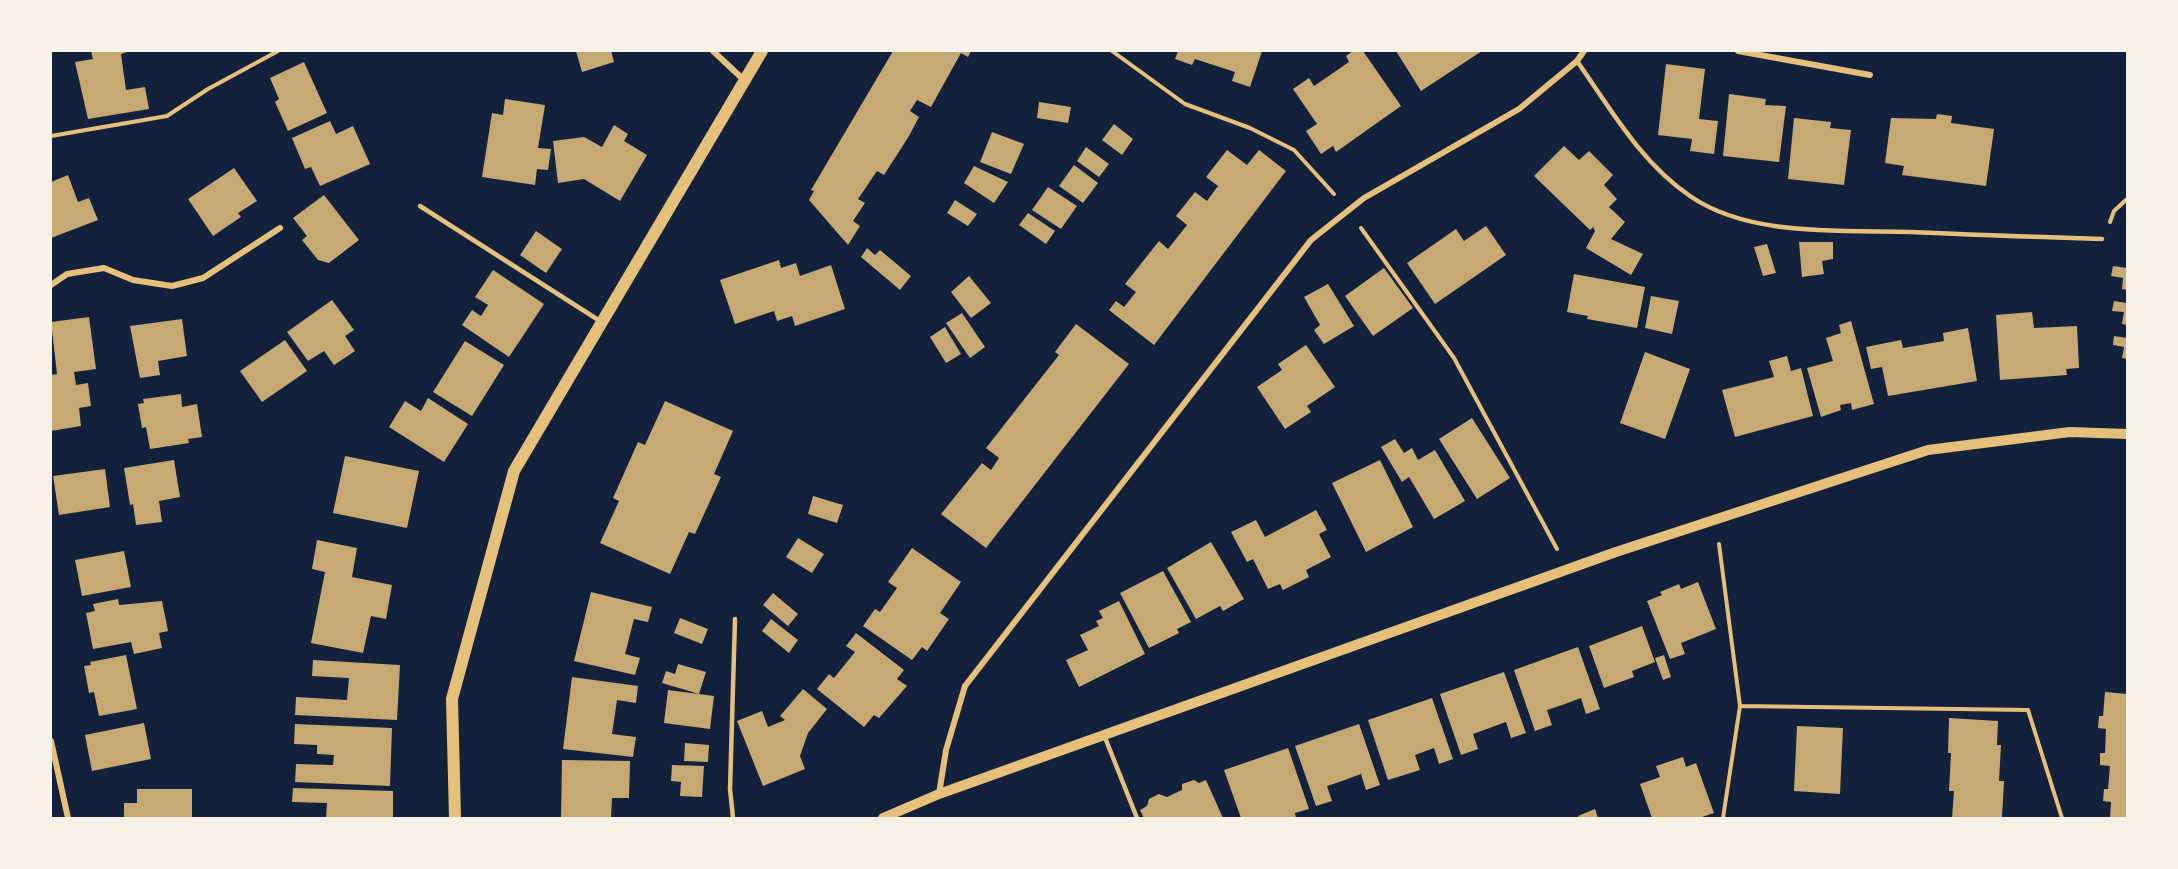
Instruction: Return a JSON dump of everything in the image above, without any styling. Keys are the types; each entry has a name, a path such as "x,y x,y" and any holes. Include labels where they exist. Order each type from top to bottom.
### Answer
{"main road":[{"path":"455,818 452,699 514,471 762,51"}],"street":[{"path":"713,51 745,81"},
{"path":"939,794 946,750 965,686 1311,240 1364,198 1519,109 1577,61 1584,51"},
{"path":"1738,51 1870,75"},
{"path":"51,285 67,274 104,268 133,280 172,286 203,278 280,228"},
{"path":"883,818 939,794 1715,519 1928,450 2070,432 2127,434"},
{"path":"51,741 68,818"}],"lane":[{"path":"1577,61 1637,146 1665,177 1691,198 1722,214 1742,221 1800,228 2102,239"},
{"path":"420,206 602,322"},
{"path":"733,818 730,789 735,619"},
{"path":"1104,735 1137,818"}],"path":[{"path":"51,136 167,116 208,89 278,51"},
{"path":"1112,51 1185,104 1250,129 1294,150 1348,211 1454,358 1569,571"},
{"path":"1715,519 1740,706 1723,818"},
{"path":"1740,706 2028,711 2062,818"}],"building":[{"path":"91,51 130,51 121,54 126,90 145,87 149,109 88,119 75,62 93,59"},
{"path":"576,51 611,51 614,62 582,72"},
{"path":"893,51 971,51 968,57 961,53 931,107 917,100 910,111 919,117 884,175 877,171 858,199 865,203 853,221 860,226 848,245 809,200 814,191 811,190"},
{"path":"1178,51 1262,51 1250,87 1232,81 1235,72 1195,59 1192,65 1175,59"},
{"path":"1353,51 1363,51 1401,106 1336,152 1333,146 1321,154 1306,131 1317,124 1293,89 1309,78 1314,86 1349,62 1346,56"},
{"path":"1396,51 1482,51 1421,91"},
{"path":"304,62 327,113 288,131 275,102 279,99 270,78"},
{"path":"1666,64 1705,69 1699,119 1718,121 1714,154 1690,151 1692,139 1658,135"},
{"path":"1729,94 1766,99 1765,105 1786,106 1779,162 1723,156"},
{"path":"505,99 545,105 538,148 551,149 548,170 537,169 535,185 482,177 492,113 503,115"},
{"path":"1039,102 1071,107 1068,123 1037,118"},
{"path":"1937,114 1952,116 1951,123 1994,129 1986,186 1902,175 1904,166 1885,163 1891,118 1936,119"},
{"path":"1794,118 1831,122 1830,128 1851,130 1844,185 1788,179"},
{"path":"330,121 336,134 353,126 370,164 320,186 311,167 305,169 292,138"},
{"path":"1114,124 1133,139 1122,155 1102,140"},
{"path":"614,125 628,134 624,141 647,155 620,201 584,179 558,183 553,141 584,137 602,147"},
{"path":"992,132 1024,144 1011,174 980,162"},
{"path":"1564,146 1579,160 1589,151 1613,175 1604,185 1617,199 1609,207 1625,222 1611,239 1643,254 1631,275 1586,248 1595,231 1593,227 1590,230 1534,176"},
{"path":"1086,147 1109,164 1099,177 1077,161"},
{"path":"1227,150 1247,165 1259,150 1286,171 1154,345 1109,310 1116,301 1124,307 1136,292 1125,284 1159,241 1168,249 1187,225 1176,216 1195,192 1207,201 1218,186 1206,177"},
{"path":"1074,165 1098,183 1083,203 1059,186"},
{"path":"974,166 1008,182 994,203 964,183"},
{"path":"234,168 257,201 238,213 241,217 213,236 188,199"},
{"path":"68,175 78,202 89,198 98,220 51,238 51,182"},
{"path":"1048,187 1077,206 1061,229 1032,210"},
{"path":"324,195 359,240 329,263 318,260 302,240 307,236 293,218"},
{"path":"955,200 977,214 968,226 947,213"},
{"path":"1028,213 1055,231 1046,244 1019,225"},
{"path":"1486,226 1506,255 1435,304 1407,263 1456,229 1464,241"},
{"path":"536,231 562,249 546,273 520,255"},
{"path":"1799,242 1833,242 1833,259 1822,261 1824,274 1802,277"},
{"path":"1767,244 1776,273 1763,276 1754,247"},
{"path":"867,248 875,255 880,250 911,276 900,290 861,257"},
{"path":"779,260 781,268 796,263 800,276 831,265 845,309 795,326 792,316 777,321 774,311 735,324 720,280"},
{"path":"2113,266 2127,268 2127,290 2122,289 2123,278 2111,276"},
{"path":"1384,268 1413,308 1373,336 1345,296"},
{"path":"493,270 544,304 509,357 462,325 472,310 481,316 488,305 475,297"},
{"path":"1574,274 1645,287 1637,328 1587,319 1588,316 1567,312"},
{"path":"969,276 991,303 971,318 951,292"},
{"path":"1328,284 1354,326 1324,344 1314,330 1320,325 1304,297"},
{"path":"1651,296 1679,301 1672,334 1645,328"},
{"path":"332,300 354,330 345,336 355,351 334,365 324,351 308,361 287,332"},
{"path":"2114,301 2127,303 2127,325 2122,324 2124,312 2112,311"},
{"path":"2032,312 2034,328 2077,326 2079,368 2066,369 2067,375 2000,380 1996,315"},
{"path":"962,313 985,347 970,358 946,323"},
{"path":"89,317 96,369 74,372 76,385 88,383 91,406 79,408 81,426 51,431 51,375 57,374 51,322"},
{"path":"182,319 187,356 158,361 160,375 140,378 130,326"},
{"path":"1851,321 1874,404 1852,410 1851,403 1840,405 1841,410 1821,417 1807,368 1833,361 1826,338 1841,333 1839,325"},
{"path":"1076,324 1129,364 986,548 941,514 982,463 991,470 999,458 986,448 1059,355 1055,352"},
{"path":"945,327 961,354 946,363 930,337"},
{"path":"1968,328 1977,381 1888,396 1882,367 1871,369 1866,347 1901,340 1903,348 1944,341 1943,333"},
{"path":"2114,336 2127,338 2127,359 2122,358 2124,347 2113,345"},
{"path":"285,340 307,371 262,402 240,371"},
{"path":"465,341 504,365 472,416 433,392"},
{"path":"1306,345 1335,387 1307,406 1311,412 1285,429 1257,387 1282,370 1278,364"},
{"path":"1645,352 1690,369 1665,439 1620,423"},
{"path":"1787,356 1791,371 1801,368 1813,416 1735,437 1722,390 1774,377 1769,361"},
{"path":"181,394 182,407 197,404 202,437 188,439 189,443 150,449 146,427 142,428 138,404 144,403 143,399"},
{"path":"428,398 468,424 444,462 389,427 405,401 421,411"},
{"path":"665,401 733,431 714,474 721,477 695,534 689,532 670,574 600,543 619,501 613,498 638,442 645,445"},
{"path":"1472,418 1510,478 1477,499 1439,439"},
{"path":"1395,439 1404,453 1412,448 1418,460 1435,450 1465,501 1434,519 1409,477 1402,482 1381,447"},
{"path":"345,456 419,471 407,528 333,513"},
{"path":"174,460 180,497 159,501 162,522 136,525 124,468"},
{"path":"1380,460 1413,527 1366,552 1332,483"},
{"path":"105,469 110,507 59,515 53,476"},
{"path":"813,496 843,505 837,523 808,514"},
{"path":"1316,510 1327,530 1319,534 1331,557 1306,570 1309,577 1283,590 1280,584 1268,589 1253,559 1247,562 1231,532 1256,520 1265,537"},
{"path":"798,538 824,554 812,573 786,557"},
{"path":"317,540 357,548 352,577 392,585 386,619 371,616 363,653 311,643 325,572 312,569"},
{"path":"1211,542 1244,599 1223,611 1220,606 1196,619 1167,568"},
{"path":"912,548 961,582 940,613 949,619 927,651 922,647 912,660 863,626 875,609 880,612 897,588 888,582"},
{"path":"124,551 131,587 82,596 75,560"},
{"path":"1163,571 1191,622 1177,629 1179,633 1149,648 1120,593"},
{"path":"1698,582 1716,629 1681,643 1685,654 1670,659 1647,601 1662,595 1660,592 1679,584 1681,589"},
{"path":"591,592 652,607 648,622 634,619 625,654 640,658 635,675 574,661"},
{"path":"773,593 798,614 788,626 763,605"},
{"path":"118,599 119,605 162,601 168,631 159,633 162,648 134,654 131,642 93,649 86,613 95,611 93,604"},
{"path":"1119,601 1145,654 1079,687 1066,660 1088,650 1080,635 1099,626 1096,621 1103,618 1099,611"},
{"path":"680,618 708,629 702,644 674,633"},
{"path":"771,619 798,640 789,653 762,631"},
{"path":"1642,626 1655,662 1632,671 1634,677 1604,688 1589,646"},
{"path":"856,633 904,670 897,679 907,686 879,718 874,715 864,727 817,689 829,674 834,678 855,652 846,646"},
{"path":"1578,647 1600,709 1586,714 1581,698 1547,710 1552,725 1535,731 1514,670"},
{"path":"126,655 137,709 99,716 94,692 89,693 84,666 91,665 90,662"},
{"path":"1664,655 1671,677 1663,680 1655,658"},
{"path":"313,660 400,665 397,720 295,715 296,697 347,700 349,678 312,676"},
{"path":"678,664 706,672 699,694 662,683 666,671 675,674"},
{"path":"1504,672 1526,733 1511,738 1506,722 1473,734 1478,749 1461,755 1440,694"},
{"path":"572,677 638,686 636,703 617,700 612,734 636,737 633,757 563,749"},
{"path":"803,689 827,709 808,733 800,756 805,769 763,786 737,721 762,711 768,727 785,720 780,716"},
{"path":"668,690 714,696 710,729 664,723"},
{"path":"2105,692 2127,694 2127,818 2110,818 2111,802 2103,801 2104,789 2108,789 2110,766 2100,765 2100,753 2105,753 2106,729 2098,728 2099,716 2103,716"},
{"path":"1432,698 1453,759 1439,764 1434,748 1415,755 1420,770 1388,780 1368,720"},
{"path":"1949,718 1998,721 1997,745 2001,745 1999,781 2004,781 2002,818 1952,818 1954,791 1949,791 1951,753 1948,753"},
{"path":"144,723 151,759 92,771 85,735"},
{"path":"295,724 392,728 390,786 295,782 296,764 333,765 334,755 317,754 317,745 294,744"},
{"path":"1359,724 1380,785 1366,790 1361,774 1327,786 1332,801 1316,806 1295,746"},
{"path":"1797,726 1843,728 1840,794 1794,791"},
{"path":"685,743 709,745 708,762 684,761"},
{"path":"1288,748 1309,809 1295,813 1296,818 1241,818 1224,770"},
{"path":"1683,757 1686,767 1696,763 1714,813 1699,818 1652,818 1640,784 1660,777 1656,766"},
{"path":"562,760 630,761 629,798 612,798 611,818 561,818"},
{"path":"672,765 704,766 702,797 680,796 681,782 671,781"},
{"path":"1194,780 1199,783 1206,780 1223,818 1144,818 1140,810 1147,806 1149,799 1159,794 1167,797 1182,790 1182,784"},
{"path":"293,788 393,791 393,818 326,818 327,803 292,802"},
{"path":"137,789 192,789 192,818 124,818 124,803 137,803"},
{"path":"1595,809 1598,818 1579,818 1578,816"}]}
